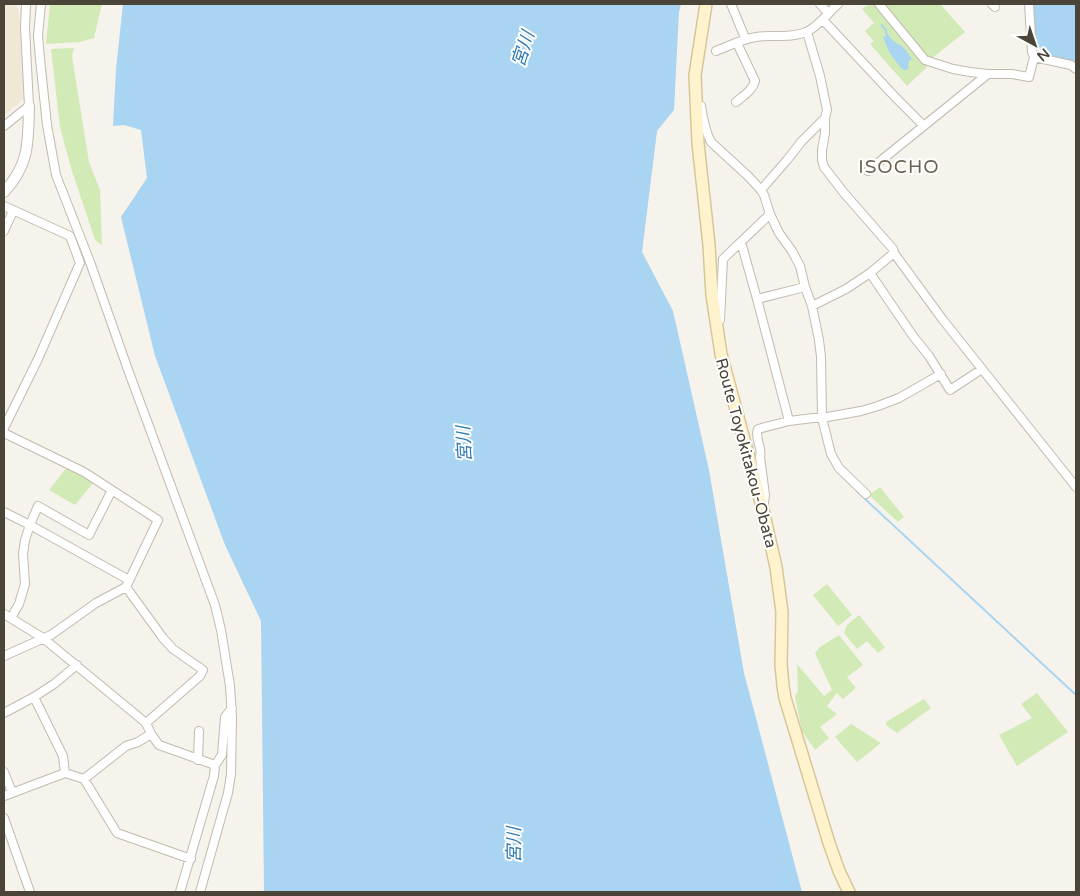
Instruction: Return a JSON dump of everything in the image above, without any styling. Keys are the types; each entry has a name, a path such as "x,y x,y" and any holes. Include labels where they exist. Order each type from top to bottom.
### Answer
{"main road":[{"name":"Route Toyokitakou-Obata","path":"706,4 694,75 698,151 718,342 734,408 763,510 775,566 782,612 782,670 785,698 828,843 849,892"}],"street":[{"path":"4,192 13,182 25,160 28,144 26,4"},
{"path":"41,4 38,36 40,59 47,125 56,175 90,262 126,367 217,611 232,708 230,774 228,793 200,892"},
{"path":"731,4 745,38"},
{"path":"820,4 825,16 896,98 924,126"},
{"path":"716,51 745,38 787,36 807,32 838,4"},
{"path":"879,4 925,60 953,69 1029,77 1034,57 1032,52 1029,4"},
{"path":"807,32 825,94 827,110 822,150 824,167 893,249 943,320 1076,487"},
{"path":"736,102 753,87 755,81 737,43"},
{"path":"1034,57 1071,65 1076,69"},
{"path":"868,171 988,74"},
{"path":"695,90 711,142 761,190 779,233 800,266 812,306 819,340 822,418 832,459 866,494"},
{"path":"4,126 28,106"},
{"path":"761,190 802,141 825,118"},
{"path":"4,206 70,236 80,263 38,359 4,428"},
{"path":"4,231 13,211"},
{"path":"718,342 723,259 770,214"},
{"path":"741,242 789,421"},
{"path":"812,306 846,289 870,273 894,253"},
{"path":"870,273 950,390 982,369"},
{"path":"757,299 805,287"},
{"path":"763,510 765,495 761,453 756,433 758,429 789,421 822,418 878,406 899,398 940,374"},
{"path":"4,434 84,472 158,520 128,584 96,603 51,635 4,656"},
{"path":"11,618 19,604 25,584 23,554 25,540 38,506 92,536 112,490"},
{"path":"4,512 30,525 128,584 163,638 173,649 202,670 200,676 146,723"},
{"path":"4,614 43,638 146,723 159,745 215,766"},
{"path":"4,713 54,684 77,665"},
{"path":"34,697 63,756 65,773"},
{"path":"180,892 191,859 214,776 215,766 222,755 225,717 232,708"},
{"path":"198,760 199,731"},
{"path":"84,779 126,746 138,742 151,734"},
{"path":"4,772 12,792"},
{"path":"4,796 65,773 84,779 117,833 191,859"},
{"path":"4,818 30,892"},
{"path":"839,871 842,892"}],"shaded area":[{"path":"4,4 14,4 19,10 26,97 4,116"}],"green space":[{"path":"50,4 102,4 94,38 80,42 46,44"},
{"path":"869,4 877,4 927,65 907,86 870,44 874,41 865,31 874,23 862,9"},
{"path":"886,4 940,4 965,32 932,58 927,57 884,6"},
{"path":"74,48 72,56 89,162 100,190 102,245 95,240 71,168 60,127 51,49"},
{"path":"68,466 94,482 75,505 49,490"},
{"path":"880,487 904,517 898,522 870,496"},
{"path":"827,584 852,615 838,626 813,595"},
{"path":"859,615 885,647 878,653 867,641 857,649 844,633 847,625"},
{"path":"839,635 863,665 847,677 856,688 843,699 837,693 827,706 837,714 820,727 829,738 815,750 802,731 795,697 798,691 797,664 824,696 832,690 815,653 820,647"},
{"path":"1037,693 1068,732 1017,766 999,735 1032,718 1021,704"},
{"path":"924,699 931,708 897,733 886,725 886,722"},
{"path":"851,724 881,743 857,762 835,737"}],"water":[{"name":"宮川","path":"123,4 681,4 674,110 657,131 642,252 673,311 709,470 744,673 802,892 264,892 261,621 225,545 155,356 121,217 147,178 141,130 124,125 113,126 116,69"},
{"path":"1032,4 1076,4 1076,62 1038,52 1035,44"},
{"path":"889,35 891,39 904,48 912,59 909,61 907,70 901,68 889,52 883,37"}],"waterway":[{"path":"882,25 886,30 887,36"},
{"path":"830,459 837,471 865,499 1076,695"}],"district":[{"name":"ISOCHO","path":"899,167"}]}
